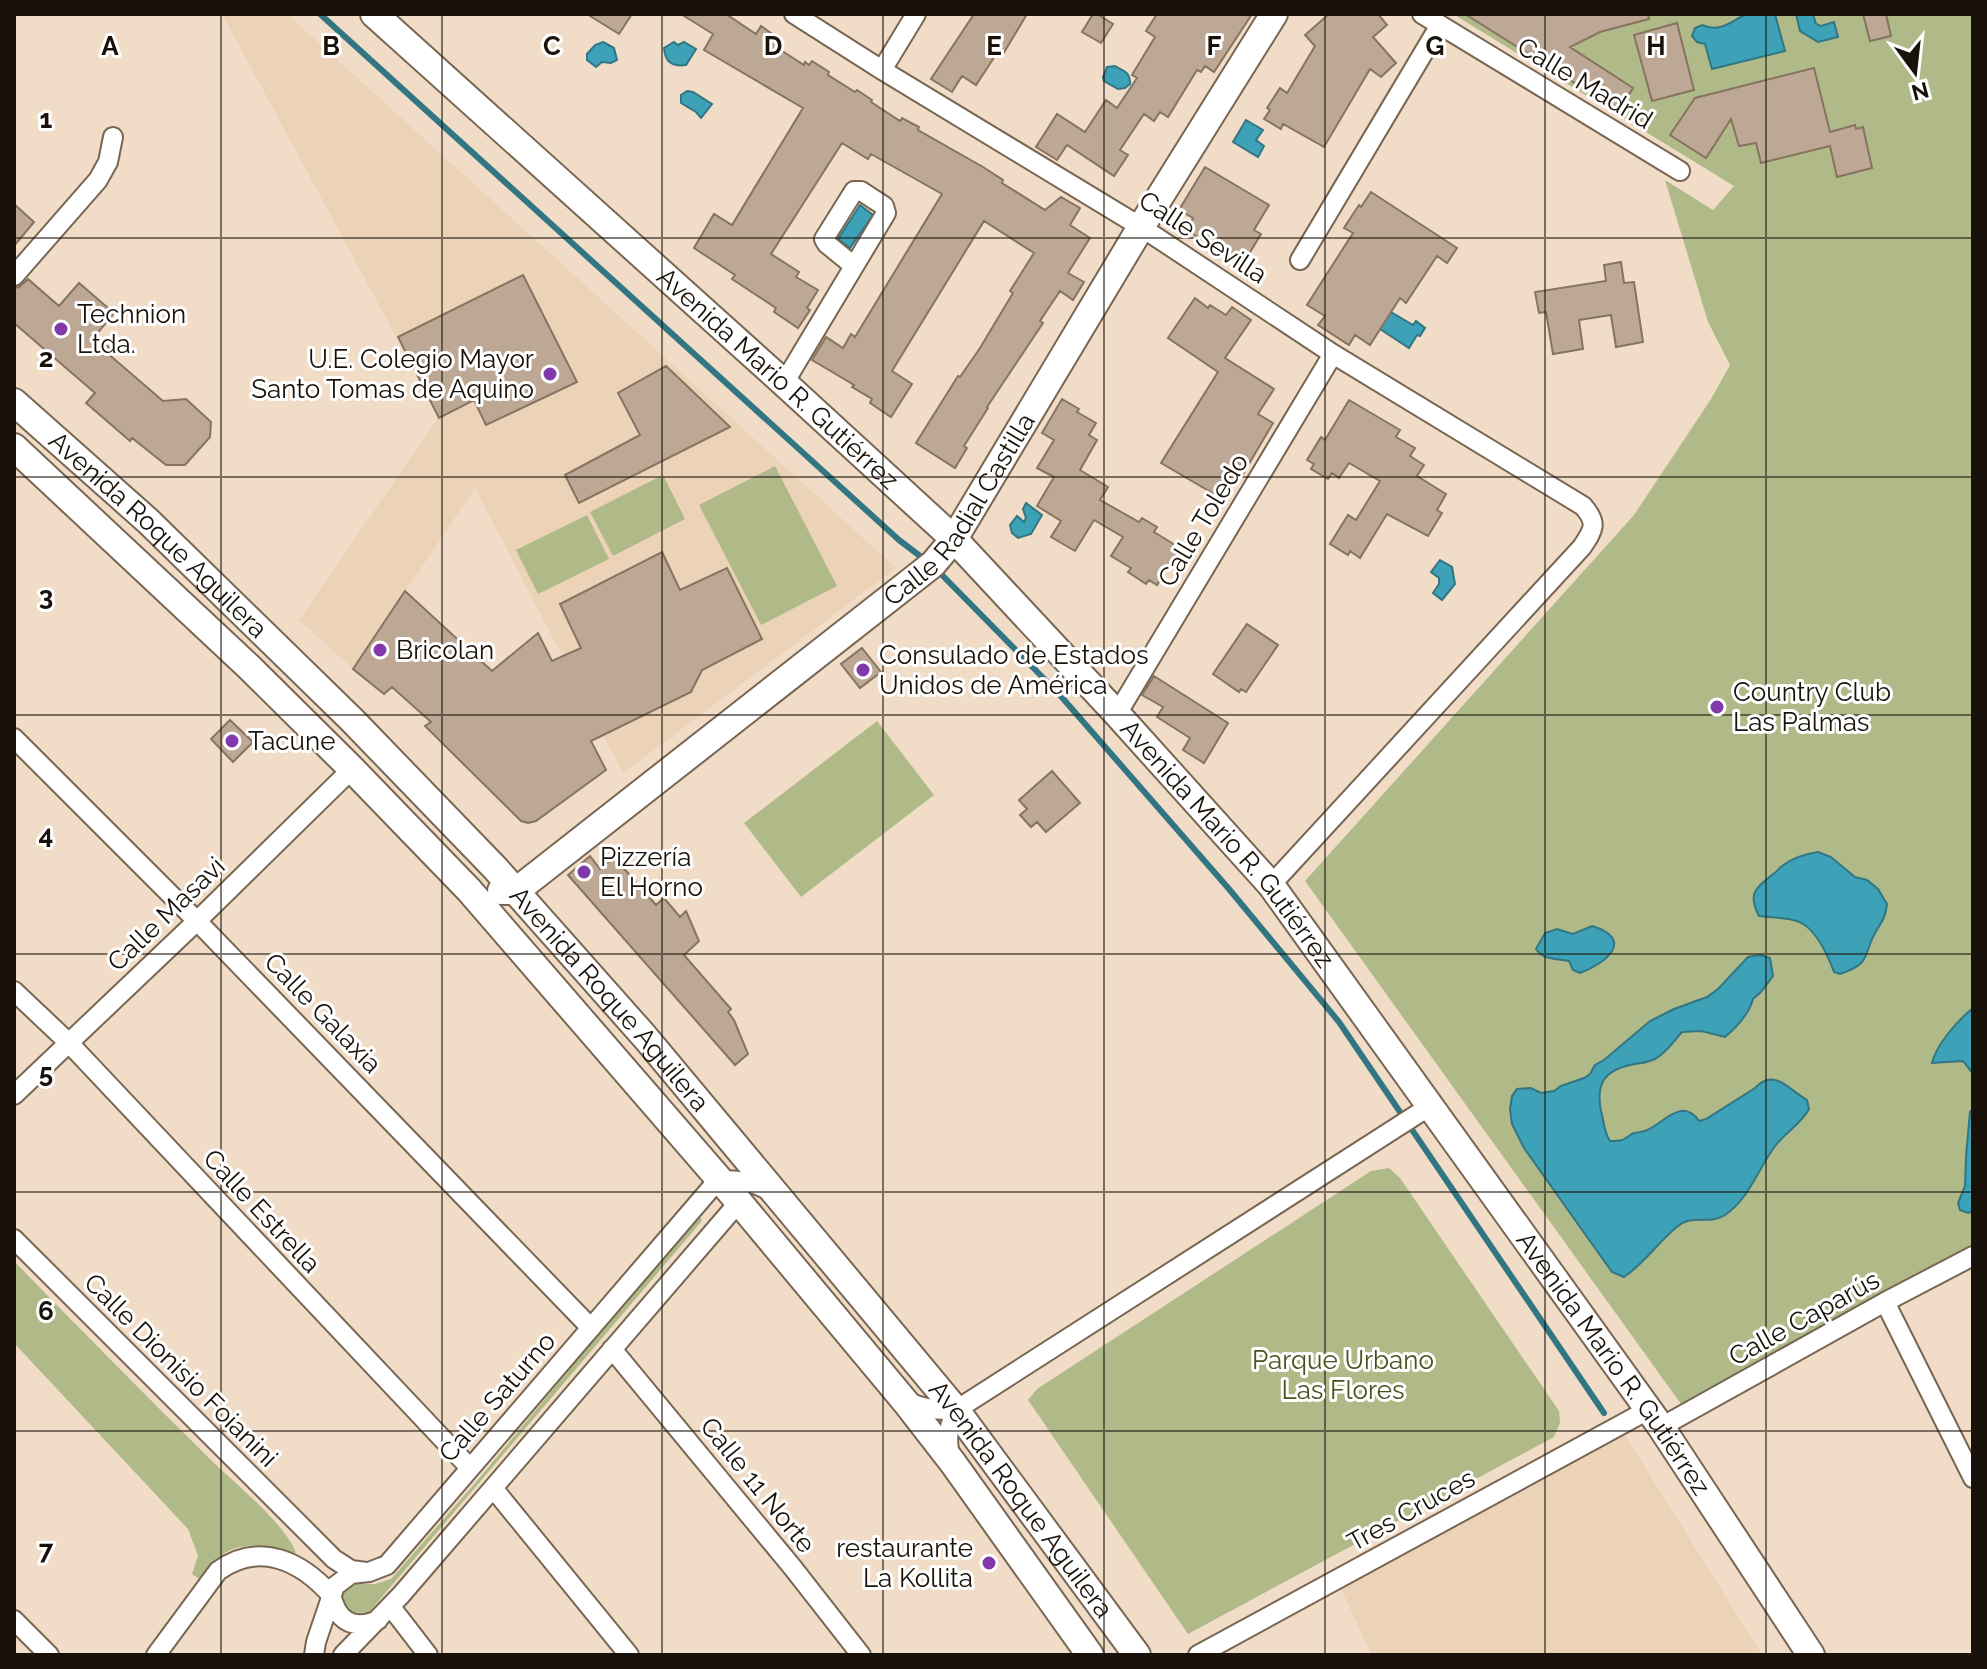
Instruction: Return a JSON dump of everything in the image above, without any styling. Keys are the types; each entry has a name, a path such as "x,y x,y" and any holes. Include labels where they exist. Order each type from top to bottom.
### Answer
{"main road":[{"name":"Avenida Mario R. Gutiérrez","path":"374,14 784,383 1117,714 1271,885 1424,1110 1654,1418 1811,1655"},
{"name":"Calle Radial Castilla","path":"516,891 922,573 949,547 1141,227 1274,14"},
{"name":"Avenida Roque Aguilera","path":"14,402 148,521 352,720 516,891 645,1037 956,1410 1137,1655"},
{"name":"Avenida Roque Aguilera","path":"14,447 249,667 352,769 444,864 546,978 732,1187 900,1396 953,1463 1090,1655"},
{"path":"52,482 73,490 120,534 132,535 148,521"},
{"path":"249,667 259,661 269,662 352,720"},
{"path":"444,864 495,890 516,891 516,912 546,978"}],"street":[{"name":"Calle Sevilla","path":"794,14 1141,227 1333,354 1583,506 1592,516 1593,526 1582,547 1271,885"},
{"path":"882,70 916,14"},
{"name":"Calle Madrid","path":"1422,14 1680,171"},
{"path":"1300,260 1440,25"},
{"path":"14,276 98,180 108,162 113,137"},
{"path":"784,383 854,266"},
{"name":"Calle Toledo","path":"1117,714 1333,354"},
{"name":"Calle Galaxia","path":"14,738 197,921 591,1328"},
{"name":"Calle Masavi","path":"14,1095 352,769"},
{"name":"Calle Estrella","path":"14,991 69,1043 470,1468"},
{"path":"900,1396 926,1408 956,1410 1424,1110"},
{"path":"343,1655 391,1607 612,1349 732,1187 737,1164 727,1135"},
{"path":"732,1187 767,1189 780,1199"},
{"name":"Calle Saturno","path":"331,1595 335,1586 351,1574 369,1572 387,1565 591,1328 732,1187"},
{"name":"Calle Dionisio Foianini","path":"14,1239 334,1559 351,1570 369,1572"},
{"name":"Calle Caparús","path":"1654,1418 1973,1256"},
{"path":"1885,1302 1973,1478"},
{"name":"Calle 11 Norte","path":"612,1349 861,1655"},
{"path":"953,1463 948,1436 956,1410"},
{"name":"Tres Cruces","path":"1198,1655 1654,1418"},
{"path":"493,1488 629,1655"},
{"path":"299,1567 310,1535"},
{"name":"Calle Dionisio Foianini","path":"310,1535 322,1556 331,1595"},
{"path":"156,1655 218,1571 242,1558 269,1556 299,1567 316,1578 347,1621 357,1625 378,1620"},
{"path":"314,1655 331,1595"},
{"path":"391,1607 428,1655"},
{"path":"14,1620 49,1655"}],"shaded area":[{"name":"U.E. Colegio Mayor Santo Tomas de Aquino","path":"222,14 287,14 896,568 623,773 475,488 353,669 299,620 438,418"},
{"path":"1625,1435 1762,1655 1372,1655 1340,1587"}],"green space":[{"name":"Country Club Las Palmas","path":"1453,14 1973,14 1973,1244 1681,1404 1305,881 1634,515 1730,365 1708,322 1665,180 1713,210 1734,186"},
{"path":"775,466 837,586 761,625 699,505"},
{"path":"663,475 685,519 613,556 590,512"},
{"path":"587,515 609,559 538,594 516,550"},
{"path":"877,721 934,795 801,897 744,823"},
{"name":"Parque Urbano Las Flores","path":"1389,1168 1400,1178 1559,1411 1560,1423 1554,1437 1188,1634 1028,1400 1037,1389 1371,1171"},
{"path":"698,1217 702,1219 701,1222 370,1611 356,1612 343,1607 340,1595 349,1584 375,1584 391,1579"},
{"path":"14,1261 270,1516 296,1553 291,1555 265,1546 247,1546 219,1557 201,1580 192,1574 198,1556 188,1529 14,1343"}],"water":[{"path":"1746,14 1775,14 1785,51 1712,69 1705,44 1697,42 1692,36 1695,28 1702,25 1720,27"},
{"path":"1796,14 1813,14 1816,24 1821,26 1834,22 1838,37 1818,42 1800,31"},
{"path":"603,42 614,48 617,60 602,62 596,67 587,60 587,54"},
{"path":"674,42 678,45 684,42 696,49 686,65 673,64 666,57 664,48"},
{"path":"1115,66 1129,77 1130,84 1125,88 1118,89 1104,81 1107,67"},
{"path":"687,91 712,104 701,118 681,103 681,95"},
{"path":"1246,120 1263,130 1256,140 1264,146 1258,157 1233,142"},
{"path":"860,205 873,215 850,248 838,239"},
{"path":"1391,312 1413,325 1416,321 1425,328 1409,348 1380,329"},
{"path":"1026,503 1042,515 1031,534 1018,538 1012,533 1010,525 1017,516 1024,522"},
{"path":"1440,560 1452,567 1455,584 1442,600 1433,593 1439,578 1431,572"},
{"path":"1818,852 1831,857 1855,877 1867,880 1878,889 1887,904 1862,963 1840,974 1834,972 1822,945 1803,924 1759,916 1755,908 1754,896 1758,887 1795,858"},
{"path":"1592,926 1605,931 1614,944 1607,957 1590,969 1580,973 1573,970 1569,961 1547,957 1536,949 1545,933 1557,929 1573,934"},
{"path":"1760,955 1770,958 1773,976 1753,999 1742,1020 1725,1037 1701,1031 1682,1032 1655,1059 1621,1068 1608,1075 1600,1094 1606,1134 1610,1141 1622,1140 1653,1127 1679,1111 1693,1114 1699,1121 1706,1119 1769,1080 1781,1082 1807,1100 1809,1109 1776,1145 1734,1208 1720,1218 1683,1222 1624,1277 1612,1272 1524,1148 1512,1124 1512,1096 1517,1089 1531,1088 1541,1093 1554,1091 1584,1078 1595,1065 1650,1021 1707,997 1748,957"},
{"path":"1973,1008 1973,1074 1963,1061 1932,1063 1948,1033"},
{"path":"1973,1109 1973,1211 1968,1213 1960,1210 1958,1203 1965,1186 1970,1112"}],"building":[{"path":"587,14 632,14 619,34"},
{"path":"681,14 726,14 756,34 761,26 781,40 776,47 804,65 812,61 829,72 828,75 855,92 857,90 900,121 902,118 919,127 918,130 983,167 1045,210 1061,197 1080,208 1070,225 1090,238 1068,273 1084,282 1073,300 1060,291 1040,321 1043,323 987,407 955,468 916,443 958,376 980,348 1034,253 984,221 892,371 912,384 891,417 870,403 872,399 852,387 854,385 812,360 826,337 843,348 851,334 855,337 942,194 871,154 868,159 842,143 771,254 799,272 796,277 818,290 807,308 810,310 798,328 774,312 776,308 732,279 735,275 694,248 714,214 732,225 803,108 704,50 713,34"},
{"path":"974,14 1027,14 1002,56 997,53 976,85 962,76 952,92 931,79"},
{"path":"1093,14 1113,24 1101,43 1082,32"},
{"path":"1157,14 1252,14 1214,72 1205,66 1201,72 1197,70 1168,117 1160,112 1154,121 1144,114 1120,150 1128,155 1114,176 1067,145 1057,160 1036,147 1057,114 1085,132 1106,100 1117,108 1137,78 1132,75 1155,37 1146,31"},
{"path":"1329,14 1378,14 1387,25 1373,37 1396,63 1381,77 1370,69 1324,147 1283,124 1281,129 1264,119 1280,88 1287,93 1315,46 1305,35"},
{"path":"1465,14 1648,14 1649,19 1600,32 1570,47 1633,88 1619,111"},
{"path":"1863,14 1886,14 1891,36 1870,41"},
{"path":"1677,23 1694,90 1652,101 1634,35"},
{"path":"1814,68 1830,132 1855,125 1856,129 1863,127 1872,168 1837,177 1830,146 1761,163 1756,143 1739,146 1731,119 1706,158 1670,135 1695,98"},
{"path":"1205,167 1269,205 1254,230 1261,234 1243,264 1186,230 1193,218 1179,210"},
{"path":"1371,192 1457,248 1447,263 1437,256 1406,303 1400,298 1370,345 1355,335 1349,345 1318,325 1325,316 1307,305 1353,233 1344,228"},
{"path":"14,204 34,222 14,246"},
{"path":"1621,262 1624,283 1634,282 1643,342 1616,347 1611,315 1579,320 1583,349 1553,354 1546,312 1539,313 1535,292 1606,281 1604,265"},
{"path":"523,275 577,382 486,425 474,400 439,418 398,337"},
{"path":"28,279 59,306 79,283 114,313 95,336 110,348 106,352 163,401 186,399 211,422 210,437 185,465 166,465 132,438 130,441 86,403 95,393 14,323 14,288"},
{"path":"1195,298 1208,308 1210,305 1226,315 1232,307 1251,320 1225,358 1274,389 1258,414 1273,423 1243,474 1231,466 1214,494 1161,463 1218,372 1168,338"},
{"path":"666,366 730,427 579,503 565,475 640,435 618,393"},
{"path":"1062,399 1096,423 1089,435 1097,440 1080,470 1108,487 1100,500 1139,522 1142,518 1157,527 1154,532 1180,548 1157,585 1149,580 1146,584 1128,572 1131,568 1111,556 1123,537 1094,520 1075,551 1051,537 1061,521 1037,506 1054,477 1037,468 1054,440 1042,433"},
{"path":"1349,400 1400,430 1396,437 1415,448 1410,456 1424,465 1417,476 1446,494 1437,510 1442,513 1428,536 1387,514 1360,558 1330,544 1348,515 1356,520 1380,481 1349,463 1339,478 1332,473 1328,479 1311,469 1314,464 1307,460 1321,437 1325,440"},
{"path":"662,552 680,590 727,568 762,639 702,670 691,692 591,741 606,770 536,821 521,821 425,726 431,722 392,687 384,694 353,669 405,591 492,671 538,633 552,661 581,648 560,604"},
{"path":"1247,624 1278,645 1246,692 1241,689 1239,692 1213,674"},
{"path":"862,648 881,672 860,688 841,664"},
{"path":"1154,676 1228,723 1204,763 1183,750 1190,738 1157,717 1163,707 1142,695"},
{"name":"Tacune","path":"230,720 253,742 233,762 211,739"},
{"path":"1052,771 1080,803 1046,832 1037,822 1031,827 1020,815 1027,809 1019,800"},
{"path":"590,856 600,869 614,857 656,905 664,898 680,917 686,911 699,941 684,955 731,1009 728,1012 748,1054 735,1065 568,875"}],"waterway":[{"path":"320,14 920,556"},
{"path":"943,576 1059,694 1229,889 1339,1022 1604,1413"}],"place":[{"name":"Technion Ltda.","path":"61,329"},
{"name":"U.E. Colegio Mayor Santo Tomas de Aquino","path":"550,374"},
{"name":"Bricolan","path":"380,650"},
{"name":"Consulado de Estados Unidos de América","path":"863,670"},
{"name":"Country Club Las Palmas","path":"1717,707"},
{"name":"Tacune","path":"232,741"},
{"name":"Pizzería El Horno","path":"584,872"},
{"name":"restaurante La Kollita","path":"989,1563"}]}
